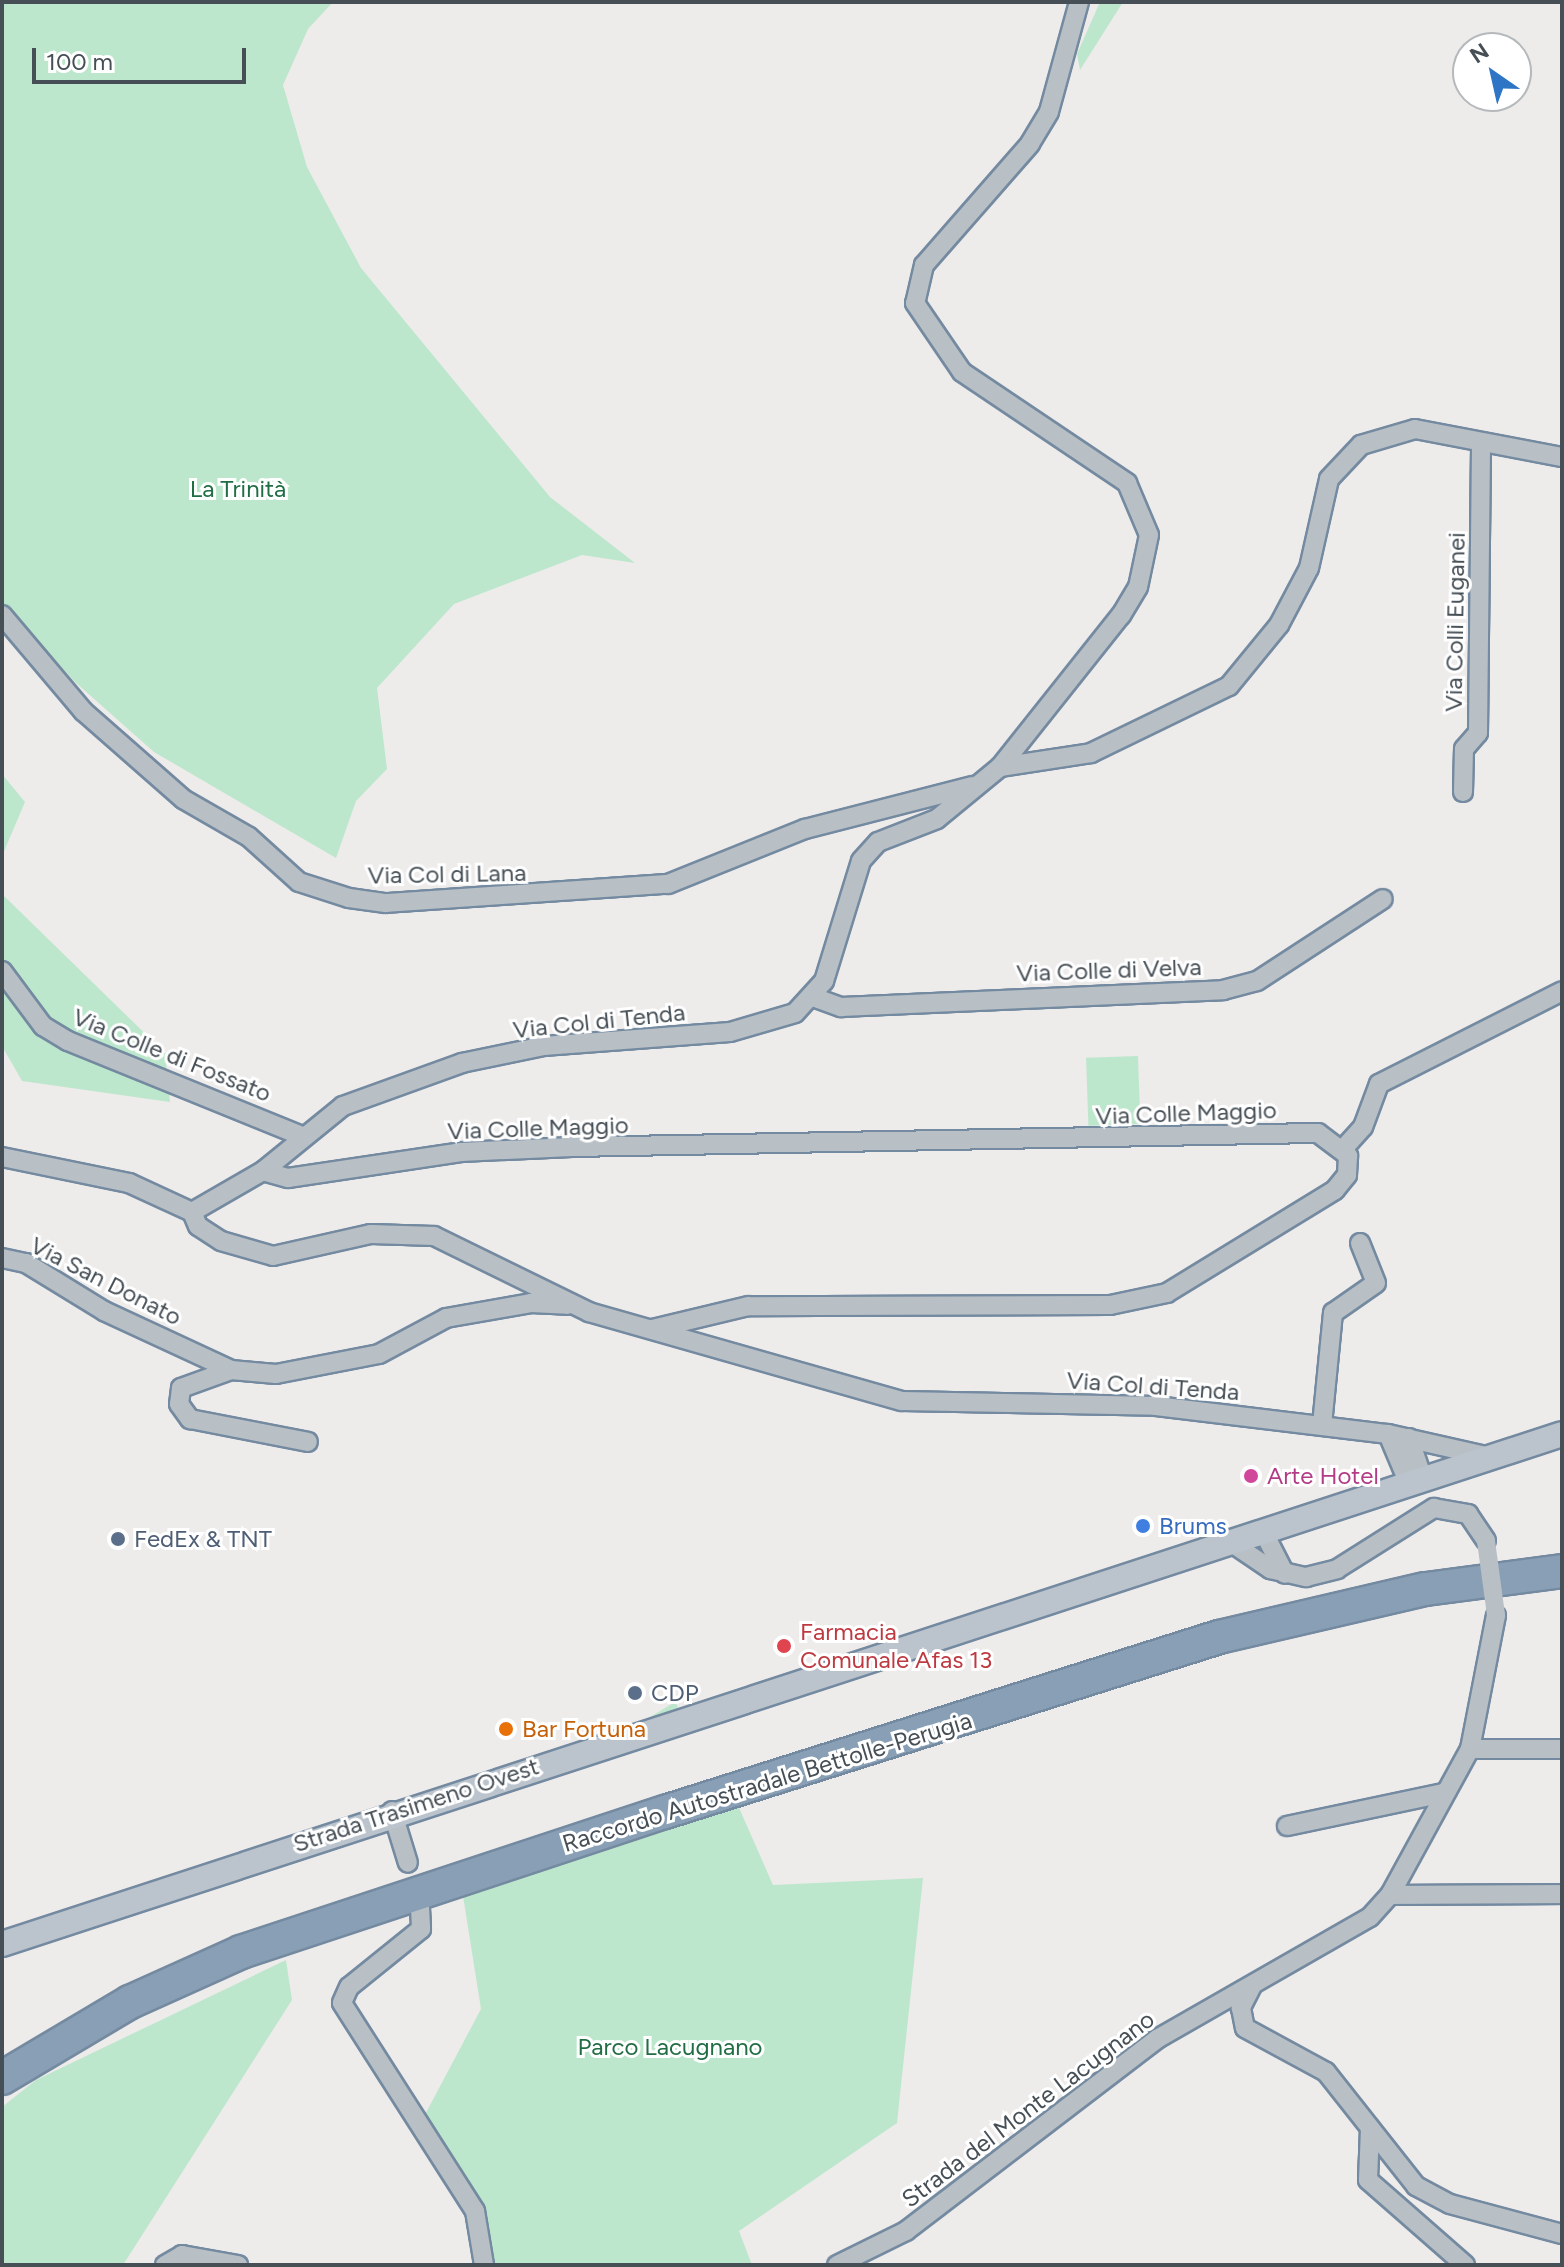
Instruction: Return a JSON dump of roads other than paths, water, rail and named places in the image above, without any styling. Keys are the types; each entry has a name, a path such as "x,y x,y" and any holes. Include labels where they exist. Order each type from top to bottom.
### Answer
{"highway":[{"path":"2,2058 129,1983 290,1916 1214,1622 1421,1574 1562,1554"},
{"name":"Raccordo Autostradale Bettolle-Perugia","path":"2,2078 130,2002 241,1952 635,1822 1219,1637 1426,1589 1562,1571"}],"main road":[{"name":"Strada Trasimeno Ovest","path":"2,1944 392,1811 1562,1434"}],"street":[{"name":"Via Col di Tenda","path":"1079,2 1049,112 1030,144 924,265 916,287 923,318 962,372 1113,470 1143,510 1149,535 1138,587 1121,615 1000,767 937,819 878,842 861,861 831,966 813,997 768,1026 544,1046 462,1063 343,1106 302,1136 263,1171 192,1212 198,1226 221,1241 273,1256 371,1234 434,1236 573,1305 902,1401 1123,1404 1388,1434 1490,1457"},
{"path":"1000,767 1091,753 1229,686 1279,625 1309,568 1329,479 1361,445 1415,429 1481,447 1562,457"},
{"name":"Via Colli Euganei","path":"1463,792 1464,749 1478,733 1481,447"},
{"name":"Via Col di Lana","path":"2,615 83,711 183,799 249,837 299,882 349,898 418,902 668,884 805,829 983,783"},
{"name":"Via Colle di Velva","path":"813,997 841,1007 1223,990 1257,981 1383,899"},
{"name":"Via Colle di Fossato","path":"2,971 43,1026 68,1041 302,1136"},
{"path":"652,1329 748,1306 1110,1305 1167,1293 1335,1190 1349,1165 1344,1148 1363,1127 1379,1084 1562,991"},
{"name":"Via Colle Maggio","path":"263,1171 288,1178 461,1152 572,1147 1318,1133 1344,1148"},
{"path":"2,1157 129,1183 192,1212"},
{"path":"1322,1425 1333,1313 1376,1283 1360,1243"},
{"name":"Via San Donato","path":"2,1258 26,1263 104,1311 231,1370"},
{"name":"Via San Donato","path":"308,1442 190,1419 179,1404 181,1388 231,1370 322,1368 379,1354 446,1318 531,1303 573,1305"},
{"path":"1388,1434 1416,1481"},
{"path":"1409,1438 1416,1481"},
{"name":"Strada del Monte Lacugnano","path":"837,2265 906,2231 1157,2039 1347,1934 1390,1895 1470,1749 1496,1615 1486,1541 1468,1514 1434,1508 1337,1569 1320,1576 1285,1574"},
{"path":"1263,1531 1285,1574"},
{"path":"1229,1541 1285,1574"},
{"path":"1470,1749 1562,1749"},
{"path":"1287,1826 1444,1793"},
{"path":"392,1811 408,1863"},
{"path":"1390,1895 1562,1894"},
{"path":"420,1908 421,1929 349,1987 342,2003 475,2211 484,2265"},
{"path":"1252,1986 1241,2008 1245,2028 1326,2072 1416,2186 1450,2204 1562,2234"},
{"path":"1370,2128 1368,2180 1465,2265"},
{"path":"165,2265 182,2255 238,2265"}],"place":[{"name":"Arte Hotel","path":"1251,1476"},
{"name":"Brums","path":"1143,1526"},
{"name":"FedEx & TNT","path":"118,1539"},
{"name":"Farmacia Comunale Afas 13","path":"784,1646"},
{"name":"CDP","path":"635,1693"},
{"name":"Bar Fortuna","path":"506,1729"}],"park label":[{"name":"La Trinità","path":"238,489"},
{"name":"Parco Lacugnano","path":"670,2047"}]}
